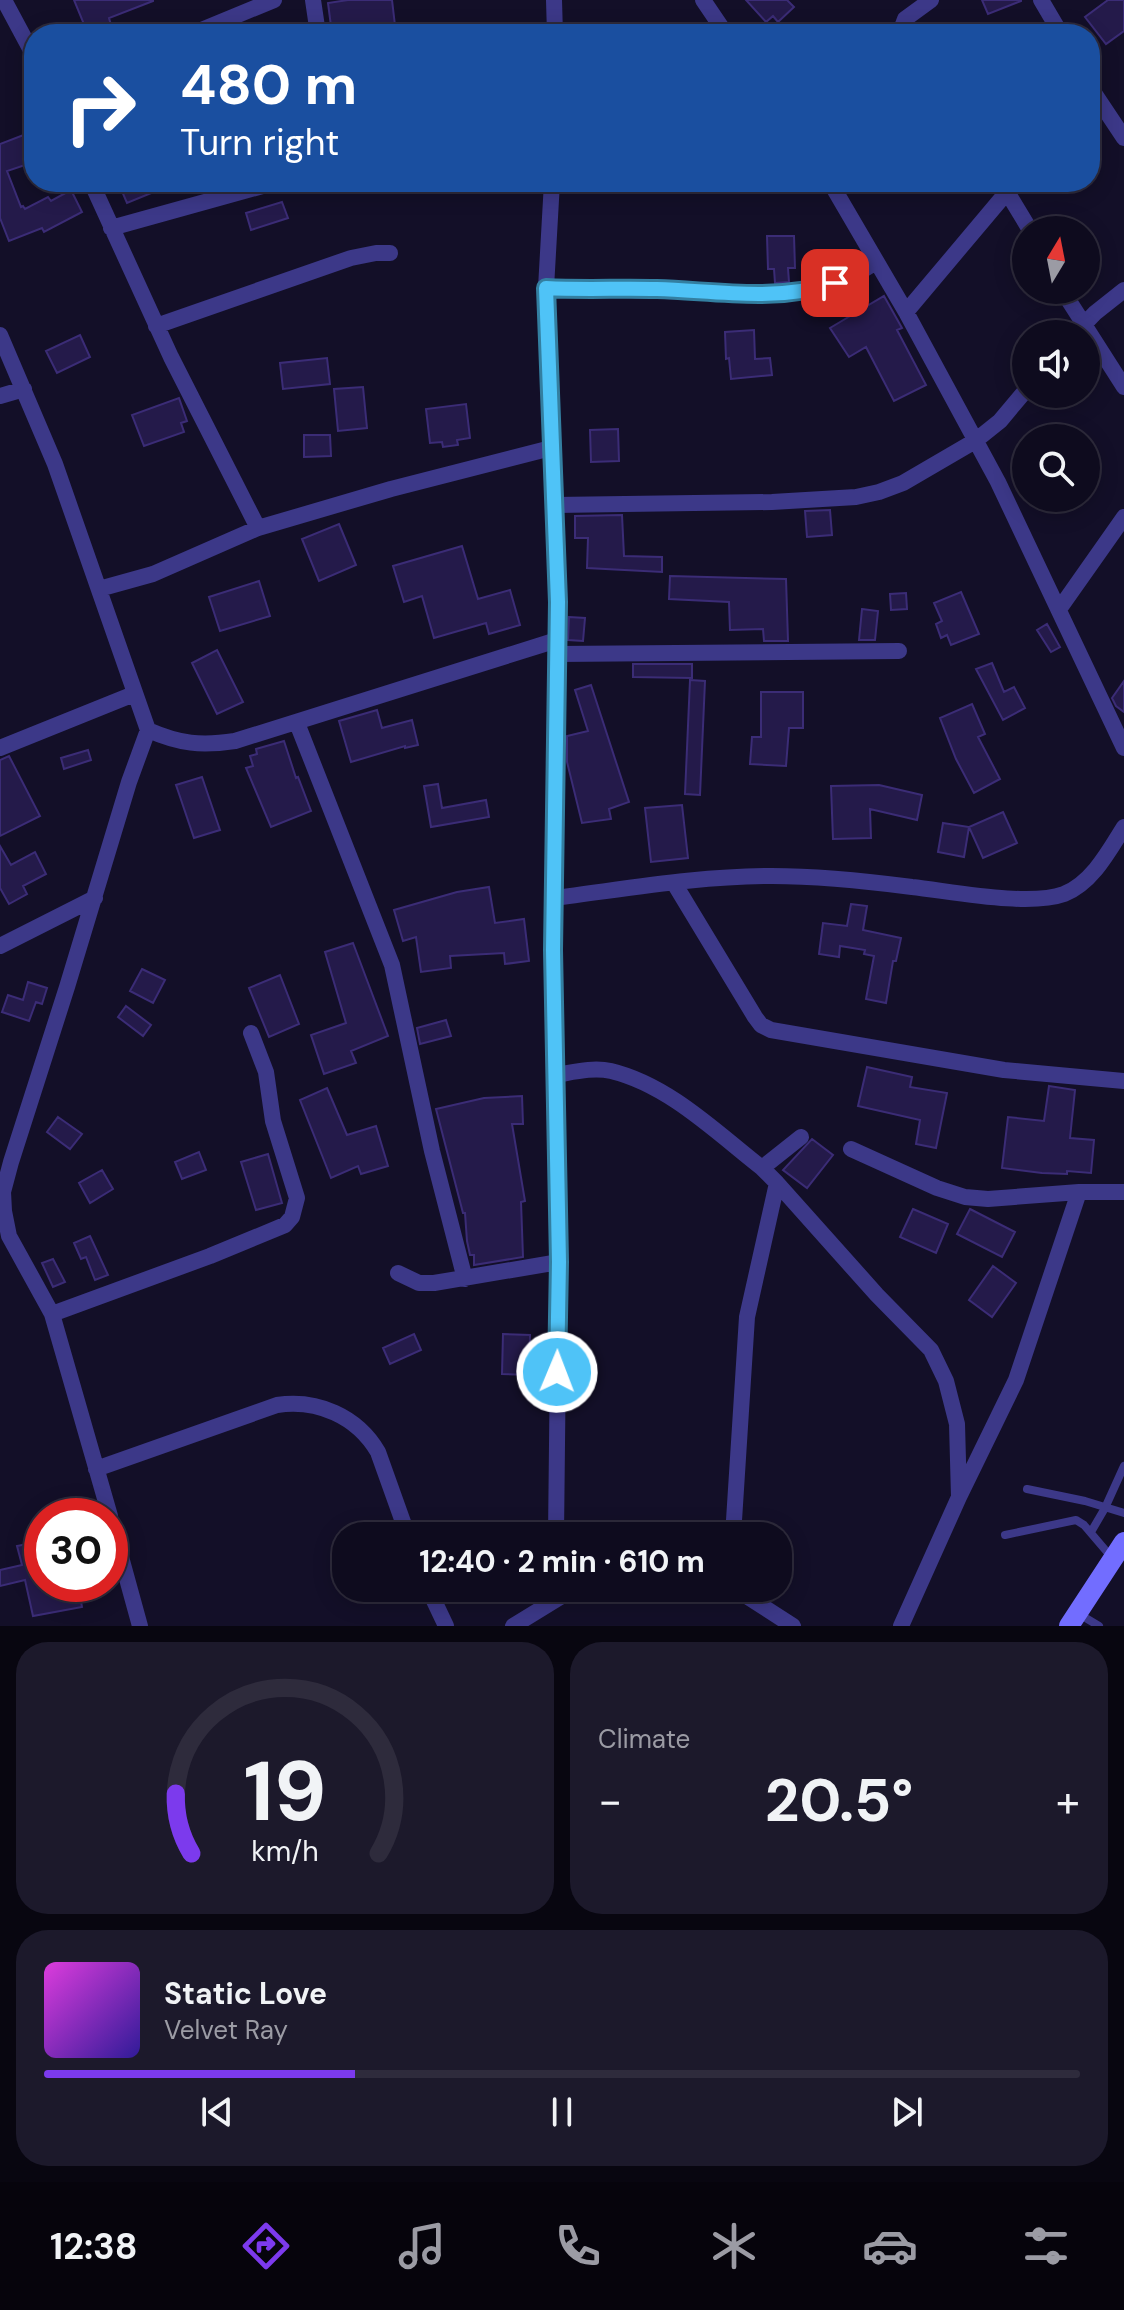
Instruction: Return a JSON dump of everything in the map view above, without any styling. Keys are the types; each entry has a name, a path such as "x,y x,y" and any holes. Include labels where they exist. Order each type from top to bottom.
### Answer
{"street":[{"path":"4,0 24,37"},
{"path":"216,24 274,0"},
{"path":"313,0 317,24"},
{"path":"554,0 555,24"},
{"path":"703,0 719,24"},
{"path":"903,24 905,19 931,0"},
{"path":"1041,0 1055,24"},
{"path":"1100,102 1124,138"},
{"path":"95,192 156,326 258,528"},
{"path":"111,228 241,192"},
{"path":"551,192 546,288 558,647 553,1007 559,1262 556,1522"},
{"path":"836,192 906,312 975,441 1060,608 1124,748"},
{"path":"906,312 1000,192"},
{"path":"1007,192 1022,216"},
{"path":"156,326 351,258 390,253"},
{"path":"546,288 780,294 819,288 852,278 876,262"},
{"path":"1089,320 1124,290"},
{"path":"0,335 55,464 148,730 129,782 95,898 6,1154 3,1192 9,1236 52,1314 104,1498"},
{"path":"1100,355 1124,387"},
{"path":"0,396 24,389"},
{"path":"555,505 772,502 856,497 903,483 975,441 1012,407"},
{"path":"99,589 153,574 258,528 391,489 551,448"},
{"path":"1060,608 1124,517"},
{"path":"148,730 178,742 210,744 235,741 558,647 899,651"},
{"path":"0,748 134,694"},
{"path":"297,723 392,965 432,1151 465,1279"},
{"path":"554,898 674,883 772,876 839,878 963,893 1042,898 1065,894 1083,881 1099,866 1124,827"},
{"path":"674,883 755,1017 761,1025 771,1030 1004,1070 1124,1081"},
{"path":"0,946 95,898"},
{"path":"52,1314 210,1256 285,1225 292,1217 297,1198 273,1121 266,1072 251,1033"},
{"path":"556,1075 581,1070 609,1070 659,1090 762,1168 777,1183 877,1295 931,1350 946,1381 957,1424 959,1497"},
{"path":"762,1168 801,1137"},
{"path":"851,1149 937,1188 965,1197 988,1199 1124,1192"},
{"path":"734,1522 747,1317 777,1183"},
{"path":"901,1626 1016,1380 1079,1192"},
{"path":"398,1273 419,1283 465,1279 559,1262"},
{"path":"96,1469 277,1405 294,1402 324,1406 371,1439 403,1522"},
{"path":"1074,1620 1119,1551"},
{"path":"128,1582 140,1626"},
{"path":"435,1602 446,1626"},
{"path":"513,1626 548,1602"},
{"path":"756,1602 793,1626"}],"lane":[{"path":"1091,1532 1124,1466"},
{"path":"1027,1489 1124,1513"},
{"path":"1005,1535 1076,1520 1119,1551"},
{"path":"1074,1620 1099,1626"}],"building":[{"path":"74,0 153,0 109,18 111,24 84,24"},
{"path":"392,0 395,24 331,24 328,3"},
{"path":"746,0 787,0 794,7 778,22 773,16 766,22"},
{"path":"982,0 1021,0 1021,1 988,14"},
{"path":"1108,0 1124,0 1124,31 1106,44 1100,36 1100,24 1090,24 1085,17"},
{"path":"24,135 24,165 7,171 21,207 25,209 48,197 51,201 72,192 82,212 44,232 42,228 9,241 0,218 0,144"},
{"path":"122,192 154,192 127,203"},
{"path":"282,202 288,218 251,230 246,213"},
{"path":"767,236 794,236 795,268 788,268 789,282 775,283 774,269 768,269"},
{"path":"884,296 902,328 897,330 926,385 894,401 866,347 849,357 830,328"},
{"path":"754,330 755,359 770,358 772,375 731,379 729,358 726,359 725,332"},
{"path":"80,335 90,357 57,373 46,351"},
{"path":"327,358 330,384 283,389 280,363"},
{"path":"363,387 367,428 338,431 334,389"},
{"path":"179,398 187,421 181,423 184,432 144,446 132,415"},
{"path":"466,404 470,438 457,440 458,445 443,447 442,442 430,443 426,409"},
{"path":"618,429 619,461 591,462 590,430"},
{"path":"304,435 330,435 331,456 304,457"},
{"path":"830,510 832,535 807,537 805,511"},
{"path":"622,515 624,556 662,557 662,572 587,568 588,538 575,538 575,516"},
{"path":"339,524 356,565 319,581 302,539"},
{"path":"462,546 478,599 510,590 520,625 489,634 486,623 434,638 422,596 404,602 393,566"},
{"path":"670,576 786,579 788,641 764,641 763,629 730,630 729,602 669,599"},
{"path":"259,581 270,616 220,631 209,597"},
{"path":"961,592 979,634 951,645 947,635 941,638 936,624 942,621 934,603"},
{"path":"906,593 907,609 891,610 890,594"},
{"path":"862,609 878,611 875,640 859,640"},
{"path":"569,617 585,618 583,641 568,640"},
{"path":"1047,624 1060,647 1051,652 1037,630"},
{"path":"217,650 243,702 217,714 192,663"},
{"path":"992,663 1004,692 1014,687 1025,708 1003,720 976,669"},
{"path":"633,664 692,664 692,678 633,677"},
{"path":"690,680 705,681 700,795 685,794"},
{"path":"1124,681 1124,712 1112,698"},
{"path":"591,685 629,802 609,809 611,819 582,823 567,762 567,736 588,731 575,690"},
{"path":"761,692 803,692 803,728 789,728 786,766 750,764 752,737 761,737"},
{"path":"972,704 985,734 978,737 1000,779 974,793 940,718"},
{"path":"377,710 382,728 412,720 418,745 351,762 339,721"},
{"path":"284,741 311,811 271,827 246,768 253,766 250,756 257,754 256,749"},
{"path":"88,750 91,760 64,769 61,758"},
{"path":"9,756 40,816 0,836 0,760"},
{"path":"202,777 220,830 194,838 176,785"},
{"path":"438,784 442,808 486,800 489,817 431,827 424,786"},
{"path":"879,785 922,795 917,820 870,809 871,838 833,839 831,786"},
{"path":"682,805 688,858 651,862 645,808"},
{"path":"1003,812 1017,843 983,858 969,827"},
{"path":"943,823 969,827 964,857 938,852"},
{"path":"0,846 11,865 35,852 46,874 23,886 27,894 9,904 0,888"},
{"path":"489,887 495,923 524,919 529,961 505,964 504,953 450,956 451,968 421,972 416,937 403,941 394,910 457,892"},
{"path":"851,904 867,906 863,930 901,938 896,961 893,961 886,1003 866,999 874,956 864,954 865,950 840,946 839,957 819,954 823,923 847,926"},
{"path":"353,943 388,1036 351,1051 356,1063 324,1074 311,1035 346,1023 325,952"},
{"path":"142,969 165,980 153,1003 130,991"},
{"path":"280,975 299,1024 269,1037 249,988"},
{"path":"28,982 47,988 42,1004 36,1002 29,1021 2,1012 8,995 23,1000"},
{"path":"126,1006 151,1025 143,1036 118,1017"},
{"path":"446,1020 451,1036 420,1044 417,1028"},
{"path":"867,1067 912,1077 910,1087 947,1093 936,1148 916,1144 920,1120 858,1106"},
{"path":"1049,1086 1075,1090 1070,1138 1094,1140 1091,1173 1042,1173 1002,1168 1008,1117 1044,1121"},
{"path":"327,1088 347,1135 376,1126 388,1166 361,1174 358,1166 331,1178 300,1100"},
{"path":"522,1096 523,1124 512,1124 525,1201 521,1202 523,1257 474,1265 474,1255 470,1255 467,1241 465,1213 436,1109 484,1098"},
{"path":"58,1117 82,1134 70,1149 47,1132"},
{"path":"812,1139 833,1155 807,1188 783,1170"},
{"path":"199,1152 206,1170 182,1179 175,1162"},
{"path":"268,1154 282,1203 256,1210 241,1162"},
{"path":"102,1170 113,1189 90,1203 79,1183"},
{"path":"913,1209 948,1224 936,1253 900,1237"},
{"path":"970,1209 1015,1232 1002,1257 957,1234"},
{"path":"90,1236 108,1275 95,1280 86,1257 81,1259 74,1243"},
{"path":"53,1259 65,1282 53,1287 42,1263"},
{"path":"993,1266 1016,1283 992,1317 969,1300"},
{"path":"414,1334 421,1350 390,1364 383,1348"},
{"path":"503,1334 530,1335 529,1375 502,1374"},
{"path":"24,1545 24,1580 0,1586 0,1570 22,1565 17,1546"},
{"path":"30,1602 81,1602 82,1607 33,1616"}],"route":[{"path":"557,1372 559,1262 553,950 558,602 546,288 656,289 742,295 780,294 835,283"}]}
